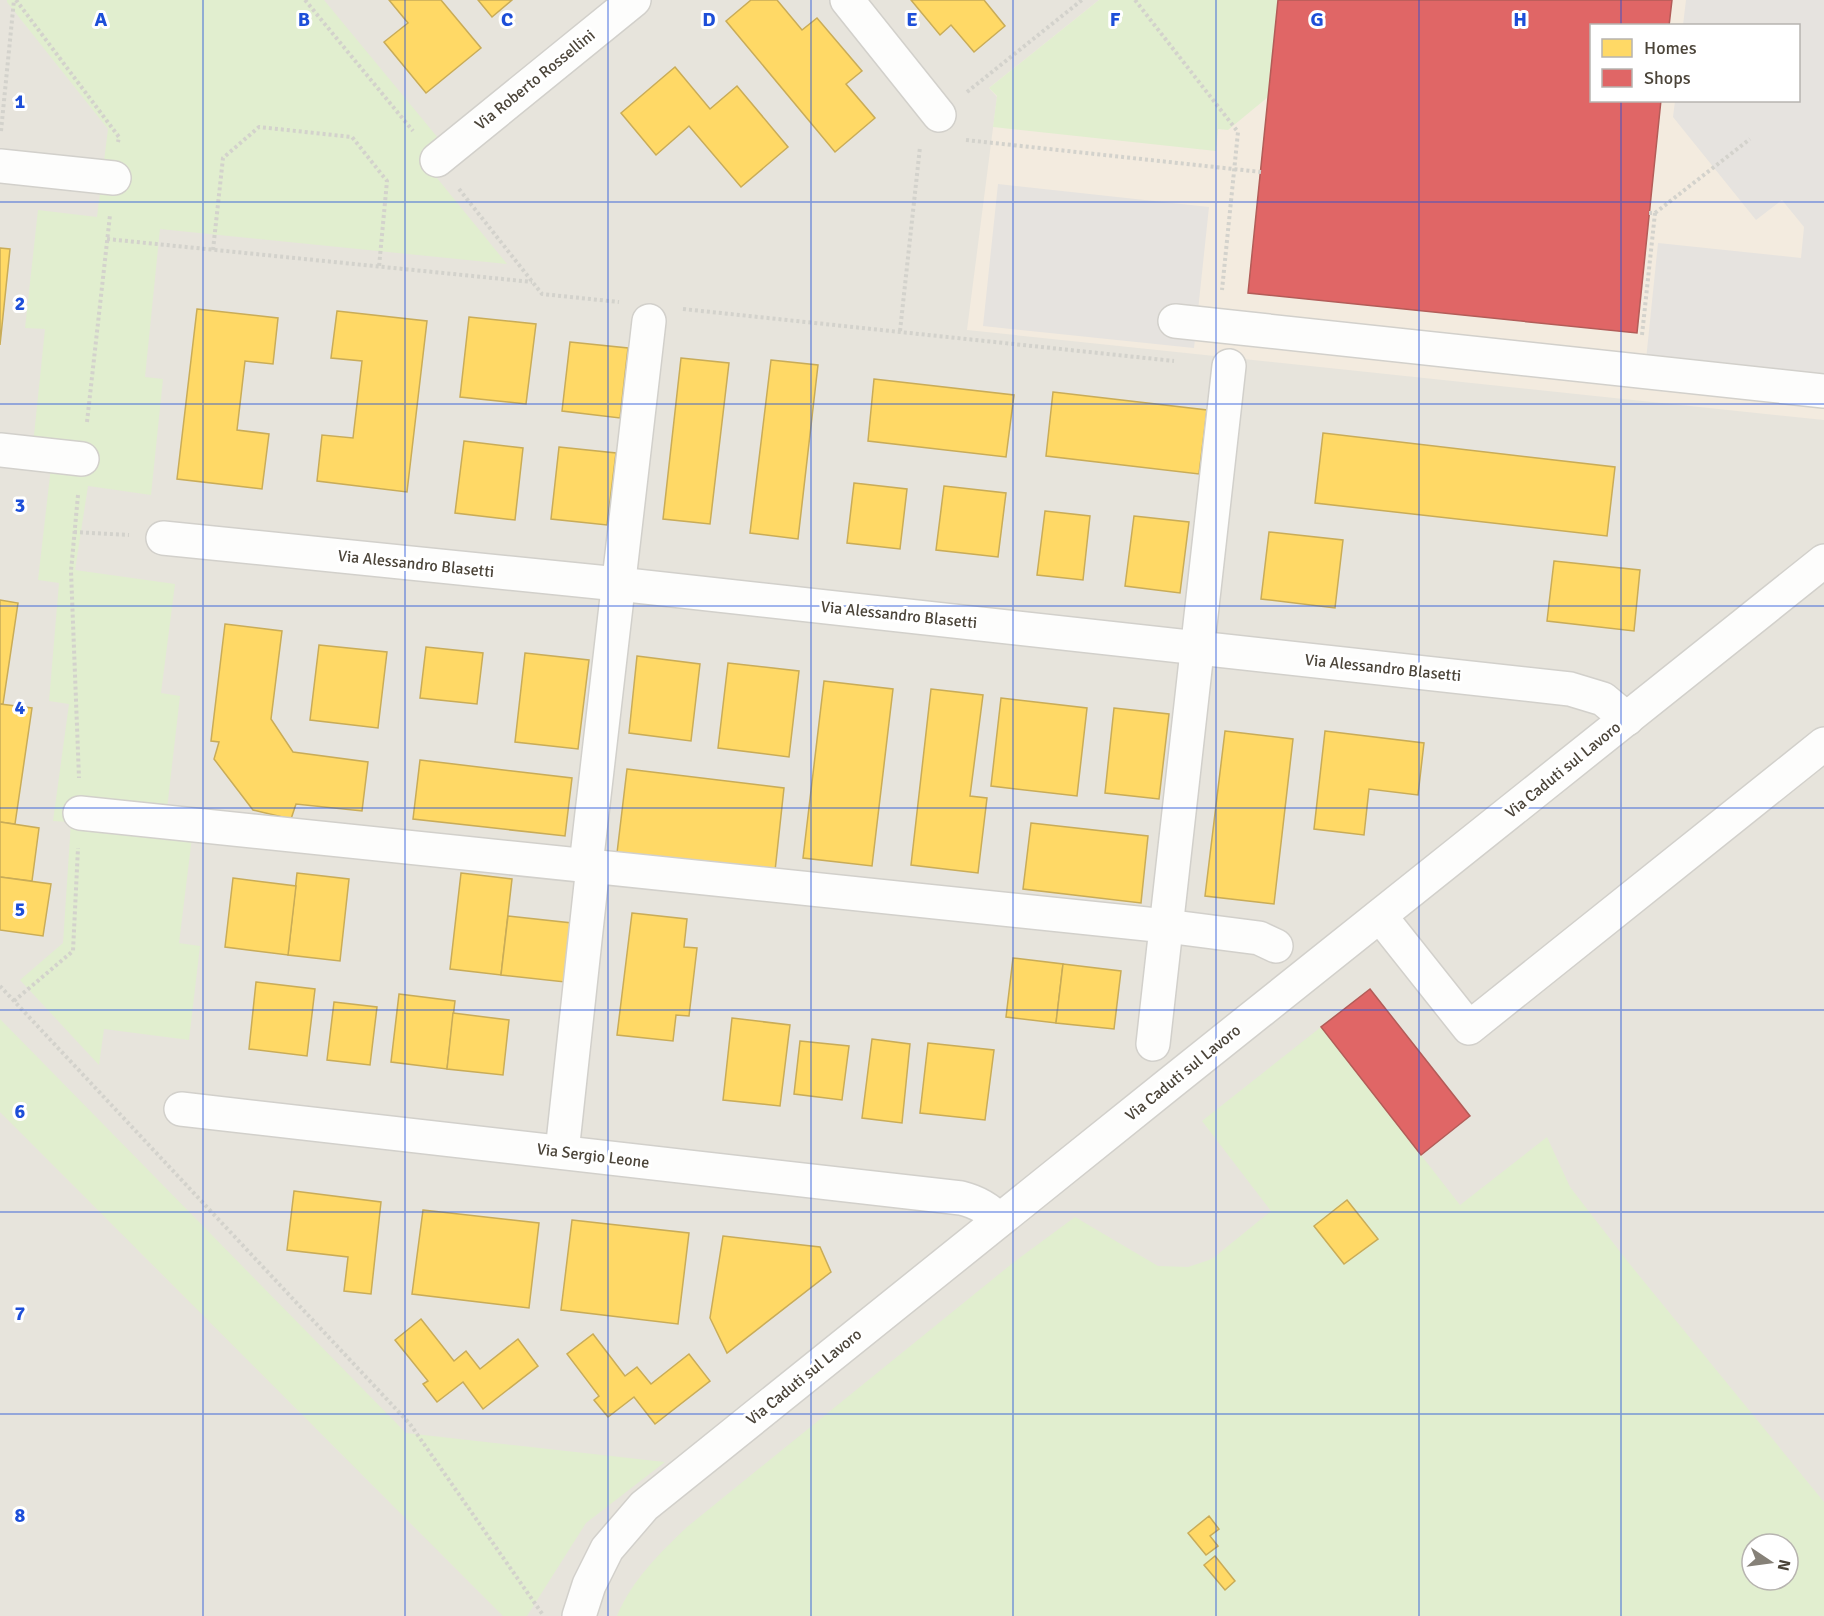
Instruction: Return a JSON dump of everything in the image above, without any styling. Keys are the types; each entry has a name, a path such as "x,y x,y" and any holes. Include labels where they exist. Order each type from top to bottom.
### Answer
{"street":[{"path":"847,0 948,127"},
{"name":"Via Roberto Rossellini","path":"437,160 623,3"},
{"path":"1,150 114,178"},
{"path":"562,1152 618,584 651,311"},
{"path":"1175,321 1824,391"},
{"path":"1153,1044 1228,366"},
{"path":"0,450 82,459"},
{"name":"Via Alessandro Blasetti","path":"163,538 618,584 1570,689 1604,699 1627,719"},
{"name":"Via Caduti sul Lavoro","path":"579,1616 589,1585 607,1549 644,1506 1824,561"},
{"path":"1380,916 1469,1028 1824,744"},
{"path":"80,813 1166,926 1259,938 1276,946"},
{"name":"Via Sergio Leone","path":"181,1109 961,1198 985,1207 999,1220"}],"path":[{"path":"1,150 14,0"},
{"path":"305,0 437,160 542,294 651,311 966,339"},
{"path":"1135,0 1238,132 1219,325"},
{"path":"213,250 223,158 260,127 352,137 387,181 379,267"},
{"path":"948,127 1261,172"},
{"path":"1649,213 1655,213 1750,139"},
{"path":"1642,339 1655,213"},
{"path":"107,239 532,282"},
{"path":"1638,317 1644,318"},
{"path":"74,532 163,538"},
{"path":"0,986 410,1424 543,1616"}],"shaded area":[{"path":"0,0 1824,0 1824,1616 0,1616"},
{"path":"1099,0 1824,0 1824,420 967,330 997,97 989,88"},
{"path":"1686,0 1824,0 1824,378 1646,360 1658,243 1801,258 1804,227 1782,200 1756,220 1673,117 1675,102 1800,102 1800,24 1683,24"},
{"path":"998,184 1209,207 1194,348 983,326"}],"green space":[{"path":"7,0 324,0 448,150 428,167 507,264 160,229 145,377 163,379 151,495 88,486 75,570 175,584 161,693 180,696 167,809 195,813 179,943 200,946 189,1040 104,1029 99,1065 20,980 63,943 71,822 53,821 69,704 49,701 59,583 38,580 51,467 31,464 45,329 25,328 38,210 97,217 108,129"},
{"path":"1099,0 1278,0 1268,97 1228,130 1218,129 1216,151 993,127 997,96 989,88"},
{"path":"0,1019 406,1433 665,1462 586,1523 527,1616 503,1616 0,1112"},
{"path":"1321,1027 1460,1205 1547,1137 1570,1187 1628,1262 1824,1502 1824,1616 617,1616 638,1579 687,1527 1014,1262 1075,1217 1158,1266 1188,1267 1212,1259 1271,1211 1202,1121"}],"building: Homes":[{"path":"389,0 441,0 481,48 426,93 384,42 408,23"},
{"path":"478,0 512,0 492,17"},
{"path":"751,0 777,0 802,30 817,18 862,71 846,84 875,118 835,152 726,21"},
{"path":"911,0 984,0 1005,26 974,52 951,25 940,35"},
{"path":"675,67 710,109 737,86 788,147 741,187 689,126 656,155 621,113"},
{"path":"0,248 10,249 0,345"},
{"path":"197,309 278,318 273,364 245,361 237,430 269,434 262,489 177,479"},
{"path":"337,311 427,321 407,492 317,481 322,435 353,438 362,361 331,358"},
{"path":"469,317 536,324 526,404 460,397"},
{"path":"570,342 628,348 620,418 562,411"},
{"path":"681,358 729,363 710,524 663,519"},
{"path":"771,360 818,365 798,539 750,533"},
{"path":"874,379 1014,395 1006,457 868,441"},
{"path":"1053,392 1207,410 1199,474 1046,456"},
{"path":"1323,433 1615,467 1607,536 1315,503"},
{"path":"464,441 523,448 515,520 455,513"},
{"path":"559,447 616,453 607,525 551,519"},
{"path":"854,483 907,489 900,549 847,543"},
{"path":"944,486 1006,493 998,557 936,550"},
{"path":"1045,511 1090,516 1083,580 1037,575"},
{"path":"1134,516 1189,522 1180,593 1125,586"},
{"path":"1269,532 1343,540 1335,608 1261,599"},
{"path":"1554,561 1640,570 1634,631 1547,621"},
{"path":"0,600 18,603 3,704 0,704"},
{"path":"225,624 282,631 271,719 293,752 368,762 362,811 296,804 291,819 253,810 214,759 219,742 211,741"},
{"path":"319,645 387,652 378,728 310,720"},
{"path":"426,647 483,653 477,704 420,698"},
{"path":"525,653 589,660 578,749 515,742"},
{"path":"637,656 700,664 691,741 629,733"},
{"path":"728,663 799,671 789,757 718,748"},
{"path":"824,681 893,689 872,866 803,858"},
{"path":"931,689 983,695 970,796 987,798 978,873 911,865"},
{"path":"1001,698 1087,708 1077,796 991,786"},
{"path":"0,704 32,708 15,824 0,822"},
{"path":"1114,708 1169,714 1159,799 1105,793"},
{"path":"1225,731 1293,739 1274,904 1205,896"},
{"path":"1325,731 1424,743 1418,795 1369,789 1364,835 1314,829"},
{"path":"420,760 572,778 565,836 413,819"},
{"path":"627,769 784,788 775,871 617,853"},
{"path":"0,822 39,828 32,881 0,877"},
{"path":"1031,823 1148,836 1141,903 1023,889"},
{"path":"297,873 349,879 340,961 288,955"},
{"path":"461,873 512,879 501,975 450,969"},
{"path":"0,877 51,884 43,936 0,930"},
{"path":"233,878 296,886 288,955 225,947"},
{"path":"632,913 687,919 684,947 697,948 689,1016 676,1015 673,1041 617,1035"},
{"path":"508,916 572,923 565,982 501,975"},
{"path":"1013,958 1063,964 1056,1023 1006,1017"},
{"path":"1063,964 1121,971 1114,1029 1056,1023"},
{"path":"256,982 315,989 307,1056 249,1049"},
{"path":"399,994 455,1001 447,1069 391,1062"},
{"path":"334,1002 377,1007 370,1065 327,1060"},
{"path":"453,1013 509,1020 503,1075 447,1069"},
{"path":"732,1018 790,1025 780,1106 723,1100"},
{"path":"872,1039 910,1044 902,1123 862,1118"},
{"path":"800,1041 849,1046 842,1100 794,1094"},
{"path":"928,1043 994,1050 985,1120 920,1113"},
{"path":"294,1191 381,1202 371,1294 344,1291 348,1257 287,1250"},
{"path":"1347,1200 1378,1239 1344,1264 1314,1226"},
{"path":"423,1210 539,1223 529,1308 412,1294"},
{"path":"572,1220 689,1233 678,1324 561,1310"},
{"path":"723,1236 820,1247 831,1272 727,1353 710,1318"},
{"path":"421,1319 454,1361 466,1351 480,1369 518,1339 538,1366 483,1409 463,1382 437,1402 423,1384 428,1381 395,1340"},
{"path":"593,1334 625,1376 637,1367 651,1384 689,1354 710,1381 655,1424 634,1397 608,1417 594,1400 599,1396 567,1354"},
{"path":"1209,1516 1219,1529 1210,1536 1218,1546 1206,1555 1188,1533"},
{"path":"1215,1556 1235,1581 1225,1590 1204,1565"}],"building: Shops":[{"path":"1278,0 1672,0 1669,24 1590,24 1590,102 1661,102 1637,333 1248,293"},
{"path":"1370,989 1470,1116 1421,1155 1321,1027"}]}
